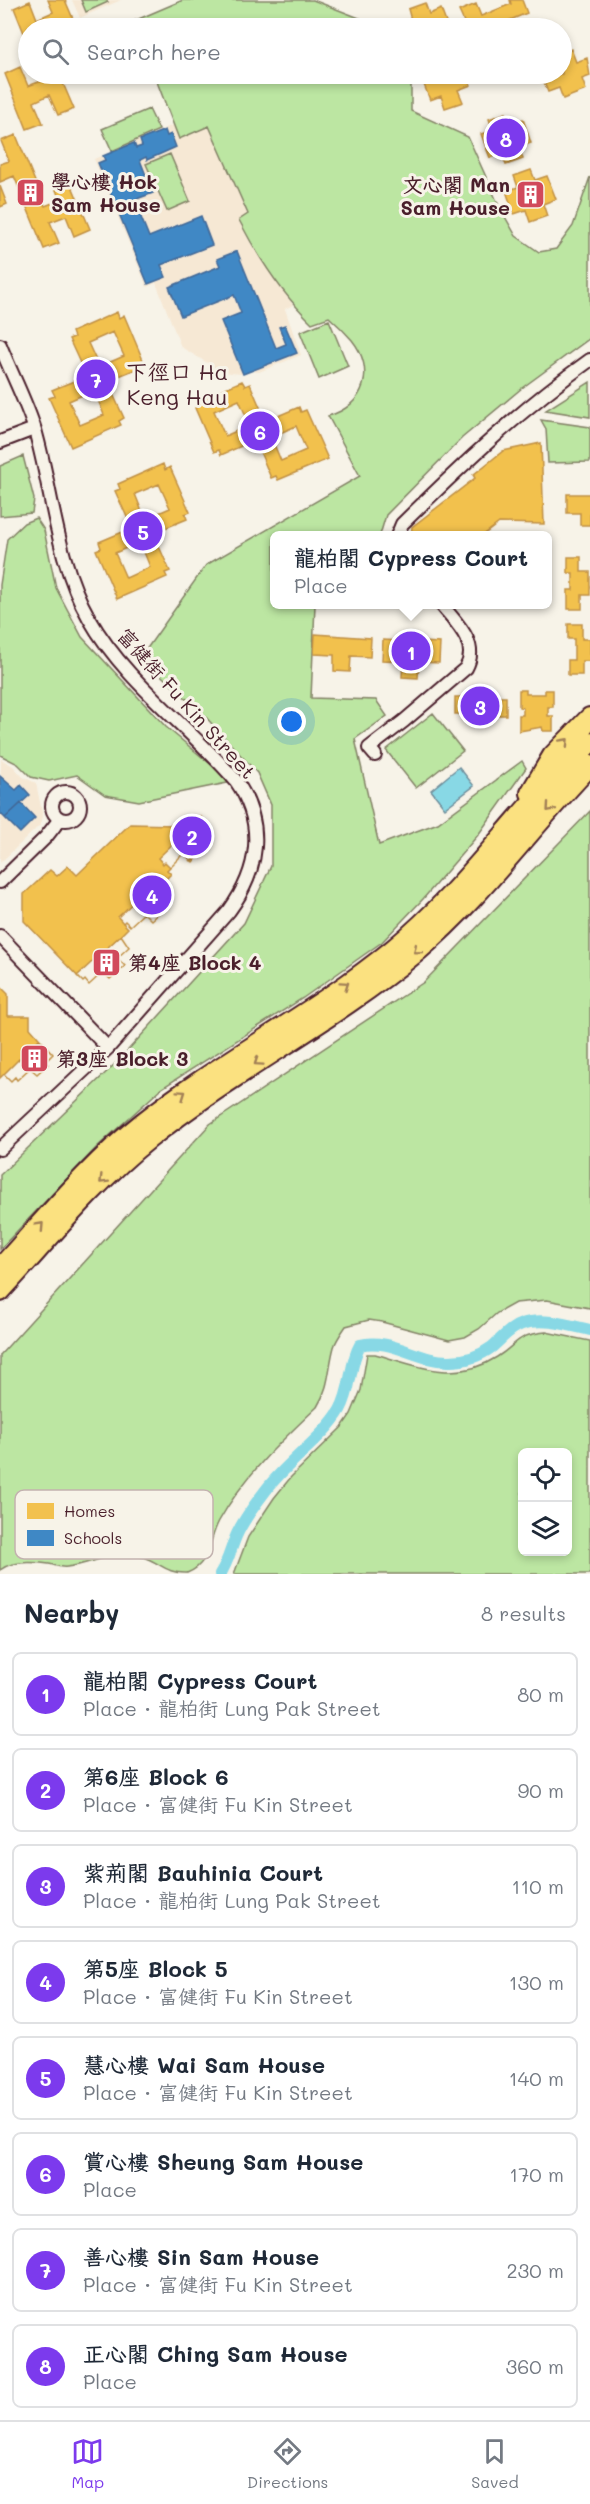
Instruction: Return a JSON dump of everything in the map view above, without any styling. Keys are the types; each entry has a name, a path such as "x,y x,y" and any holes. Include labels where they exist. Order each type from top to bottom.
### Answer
{"highway":[{"path":"519,817 534,786 553,756 590,718"},
{"path":"0,1269 95,1167 141,1124 360,975 413,933 457,890 552,780 590,742"},
{"path":"0,1291 94,1190 139,1146 203,1098 368,989 432,938 471,899 590,765"}],"street":[{"name":"富健街 Fu Kin Street","path":"0,345 34,429 66,566 90,620 120,661 236,781 248,801 254,826 255,848 251,872 240,897 108,1048 0,1149"},
{"path":"399,531 402,524 480,448 548,391 590,360"},
{"path":"0,442 34,429"},
{"path":"375,755 369,748 404,722 469,663 469,640 445,609"},
{"path":"1,884 60,819"},
{"path":"1,932 108,1048"}],"shaded area":[{"path":"72,0 121,0 80,18"},
{"path":"173,125 180,139 209,126 248,215 239,221 251,244 293,305 285,309 301,355 259,372 250,371 241,374 213,371 209,364 181,347 156,283 147,287 94,159"},
{"path":"1,759 13,766 23,777 36,783 43,817 40,825 0,863"}],"green space":[{"path":"81,0 106,0 108,2 86,12"},
{"path":"183,0 313,0 359,18 141,18"},
{"path":"158,84 411,84 411,111 468,137 500,208 516,236 539,252 556,249 573,226 590,177 590,338 522,388 462,438 386,515 381,531 270,531 270,609 315,609 311,698 376,700 387,716 355,739 379,845 438,823 522,761 526,768 478,835 423,899 382,942 303,998 162,1088 97,1147 0,1249 0,1175 118,1061 244,923 271,866 271,805 257,773 202,713 141,657 206,565 360,476 328,416 351,404 363,386 364,363 359,351 352,340 329,317 312,323 281,287 254,248 239,220 248,214 209,126 179,139"},
{"path":"149,109 159,130 112,151 102,129"},
{"path":"170,154 190,201 167,211 146,164"},
{"path":"329,320 348,366 319,379 300,332"},
{"path":"590,382 590,417 546,410"},
{"path":"541,420 590,427 590,462 548,463 546,429"},
{"path":"23,456 34,499 32,513 0,516 0,466"},
{"path":"36,518 44,530 56,588 82,637 166,727 232,782 139,801 105,795 77,775 49,781 31,777 18,764 0,755 0,585 7,539 24,523"},
{"path":"433,713 463,751 416,788 386,750"},
{"path":"590,811 590,1308 547,1300 515,1303 497,1313 479,1329 465,1337 449,1340 369,1320 346,1326 335,1344 327,1385 317,1407 251,1474 219,1521 213,1537 213,1490 15,1490 15,1559 100,1559 67,1567 23,1562 0,1570 0,1355 210,1124 424,982"},
{"path":"546,1332 590,1341 590,1574 234,1574 248,1537 274,1498 291,1477 342,1427 351,1414 361,1390 367,1354 437,1370 466,1370 497,1357 528,1335"},
{"path":"149,1559 204,1559 195,1569 187,1573 169,1570"}],"water":[{"path":"459,767 474,786 445,808 431,790"}],"building: Homes":[{"path":"48,0 65,0 73,18 39,18 53,12"},
{"path":"510,0 522,0 527,13 515,18 462,18 459,11 476,4 481,16 511,4"},
{"path":"30,1 37,18 18,18 14,8"},
{"path":"425,3 429,14 441,9 444,18 410,18 408,9"},
{"path":"572,52 576,62 587,58 590,76 582,79 586,90 563,99 559,88 548,92 545,84 572,84"},
{"path":"18,68 18,84 28,86 63,84 74,109 58,115 49,95 34,102 43,123 27,129 5,74"},
{"path":"424,84 471,84 458,90 463,102 445,108 441,96 430,100"},
{"path":"506,113 510,124 523,119 531,143 519,147 523,159 506,165 501,153 490,158 481,134 493,130 489,119"},
{"name":"學心樓 Hok Sam House","path":"16,135 45,206 60,200 52,180 67,174 90,229 74,236 66,216 50,222 59,243 44,249 14,176 0,182 0,164 9,161 1,141"},
{"name":"文心閣 Man Sam House","path":"531,170 535,180 547,176 556,199 543,204 547,216 530,222 526,210 514,214 506,191 518,187 514,176"},
{"name":"學心樓 Hok Sam House","path":"0,186 7,204 0,207"},
{"path":"117,312 119,318 124,315 143,360 138,362 141,367 107,381 124,418 119,421 121,425 71,447 49,398 55,396 52,390 86,376 69,339 74,337 72,332","holes":["113,332 124,356 99,367 88,343","94,390 104,415 80,425 69,401"]},
{"path":"242,381 245,386 250,384 266,421 299,407 301,412 306,410 328,459 278,480 276,476 271,478 255,440 221,455 219,450 214,452 195,408 200,405 198,400","holes":["239,400 250,425 225,436 214,411","296,426 306,450 281,461 271,437"]},
{"path":"541,443 544,524 499,523 489,531 412,531 412,527 475,478 473,475 503,451"},
{"path":"163,464 165,470 170,467 190,512 185,514 187,519 153,533 170,571 165,573 167,577 117,599 96,550 101,548 99,542 132,528 115,491 120,489 118,484","holes":["159,484 170,508 145,519 135,494","140,542 150,567 126,578 115,553"]},
{"path":"567,494 590,494 590,525 580,525 580,513 567,513"},
{"path":"568,557 581,557 581,572 590,572 590,595 582,595 582,609 568,609 568,590 573,590 573,573 568,573"},
{"path":"568,624 582,624 582,639 590,639 590,661 582,661 582,675 568,675 568,660 574,660 574,639 568,639"},
{"path":"315,634 371,638 370,657 351,656 350,672 334,671 334,655 314,654"},
{"path":"383,640 440,643 439,663 419,662 418,678 402,677 403,661 382,660"},
{"path":"519,690 526,690 526,694 545,694 545,690 553,690 553,707 548,707 548,716 553,716 553,731 543,731 542,727 519,731 519,715 523,715 523,708 519,707"},
{"path":"455,697 506,697 506,715 485,715 485,725 469,725 469,714 455,714"},
{"path":"201,817 209,829 195,843 203,850 191,861 184,853 170,867 165,862 163,864 158,858"},
{"path":"130,824 177,825 203,851 193,862 184,853 167,870 171,874 165,880 167,882 165,884 169,888 155,902 163,909 151,920 144,913 130,926 125,921 123,923 128,928 121,935 129,947 117,958 125,966 110,979 103,972 89,985 85,980 83,982 24,921 24,894 50,870 57,876 68,866 77,875"},
{"path":"161,876 169,888 155,902 163,909 151,920 144,913 130,926 125,921 123,923 118,917"},
{"name":"第4座 Block 4","path":"121,935 129,947 117,958 125,966 110,979 103,972 89,985 85,980 83,982 77,976"},
{"path":"0,986 8,994 8,1016 30,1016 30,1028 53,1054 45,1062 48,1064 37,1074 30,1068 17,1080 15,1077 11,1081 4,1074 0,1078"},
{"name":"第3座 Block 3","path":"39,1039 53,1054 45,1062 48,1064 37,1074 30,1068 17,1080 15,1077 11,1081 4,1074 24,1054 22,1052 28,1046 30,1048"}],"building: Schools":[{"path":"165,130 167,136 171,134 176,147 147,160 146,157 140,160 153,193 134,200 149,237 201,216 212,245 161,265 166,277 148,284 98,163 105,160 103,156 134,143 136,148 142,146 140,140"},
{"path":"237,251 276,348 286,344 279,327 285,325 297,353 243,374 221,321 241,313 234,295 181,316 169,287 220,266 217,259"},
{"path":"0,776 16,790 21,785 30,795 5,818 0,813"},
{"path":"21,803 35,818 20,833 5,818"}],"waterway":[{"path":"220,1574 238,1532 258,1500 274,1480 325,1430 340,1410 347,1394 356,1352 360,1345 382,1344 427,1358 456,1361 482,1353 513,1328 530,1322 556,1322 590,1330"}],"place":[{"name":"正心閣 Ching Sam House","path":"506,138"},
{"name":"學心樓 Hok Sam House","path":"30,193"},
{"name":"文心閣 Man Sam House","path":"531,195"},
{"name":"善心樓 Sin Sam House","path":"96,379"},
{"name":"賞心樓 Sheung Sam House","path":"260,431"},
{"name":"慧心樓 Wai Sam House","path":"143,531"},
{"name":"龍柏閣 Cypress Court","path":"411,651"},
{"name":"紫荊閣 Bauhinia Court","path":"480,706"},
{"name":"第6座 Block 6","path":"192,836"},
{"name":"第5座 Block 5","path":"152,895"},
{"name":"第4座 Block 4","path":"107,962"},
{"name":"第3座 Block 3","path":"35,1058"}],"district":[{"name":"下徑口 Ha Keng Hau","path":"177,384"}]}
